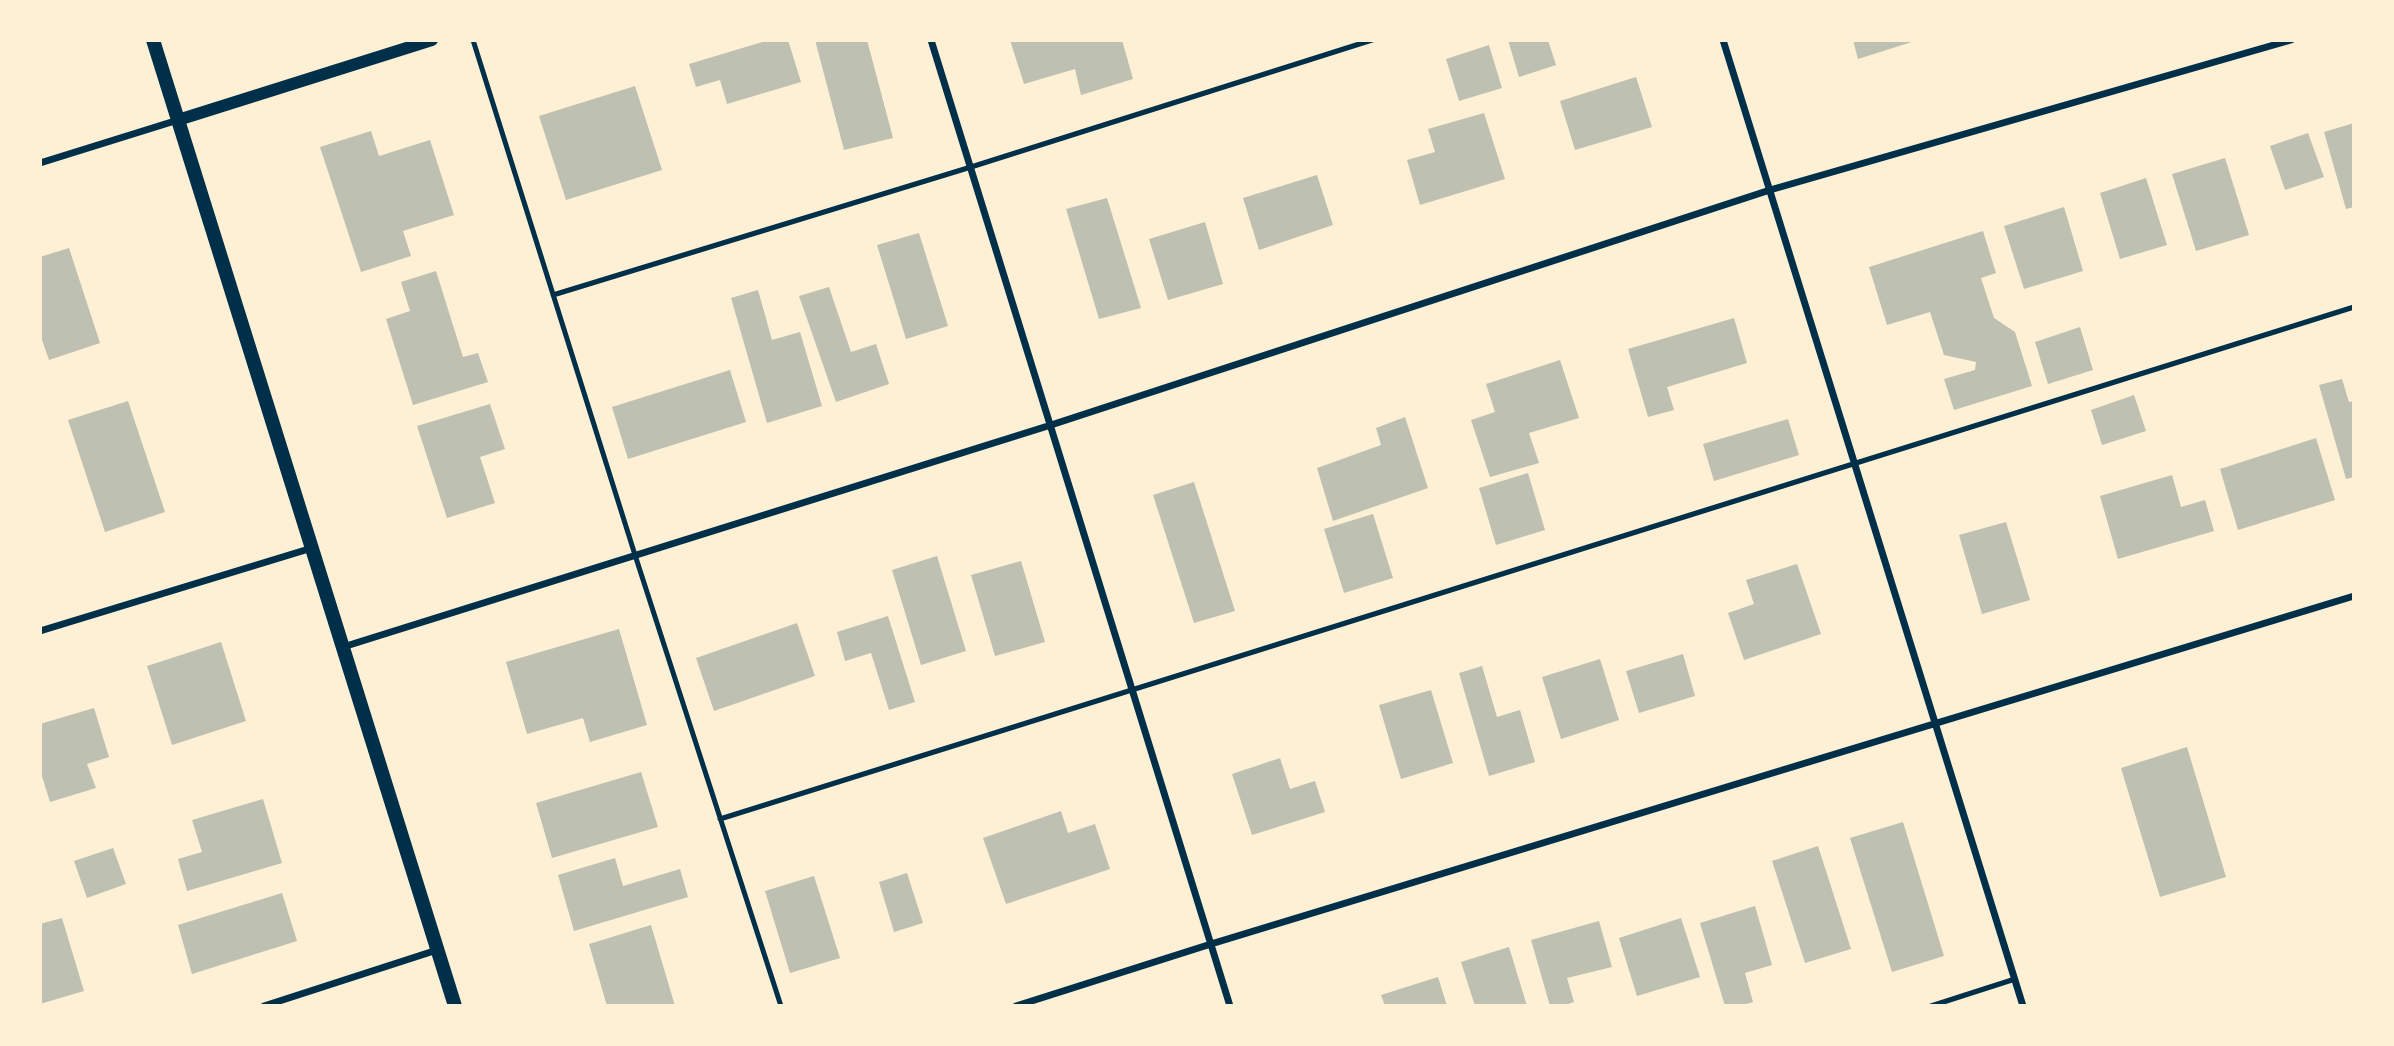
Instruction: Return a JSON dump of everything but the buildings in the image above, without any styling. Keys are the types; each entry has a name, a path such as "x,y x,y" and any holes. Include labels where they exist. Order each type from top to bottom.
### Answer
{"main road":[{"path":"153,40 455,1006"}],"street":[{"path":"40,163 432,40"},
{"path":"931,40 1230,1006"},
{"path":"1723,40 2024,1006"},
{"path":"343,647 1051,425 1770,190 2291,40"},
{"path":"40,631 312,548"},
{"path":"1016,1006 1211,944 2354,596"},
{"path":"264,1006 437,950"}],"lane":[{"path":"473,40 781,1006"},
{"path":"553,295 1373,40"},
{"path":"720,819 2354,307"},
{"path":"1931,1006 2015,979"}]}
